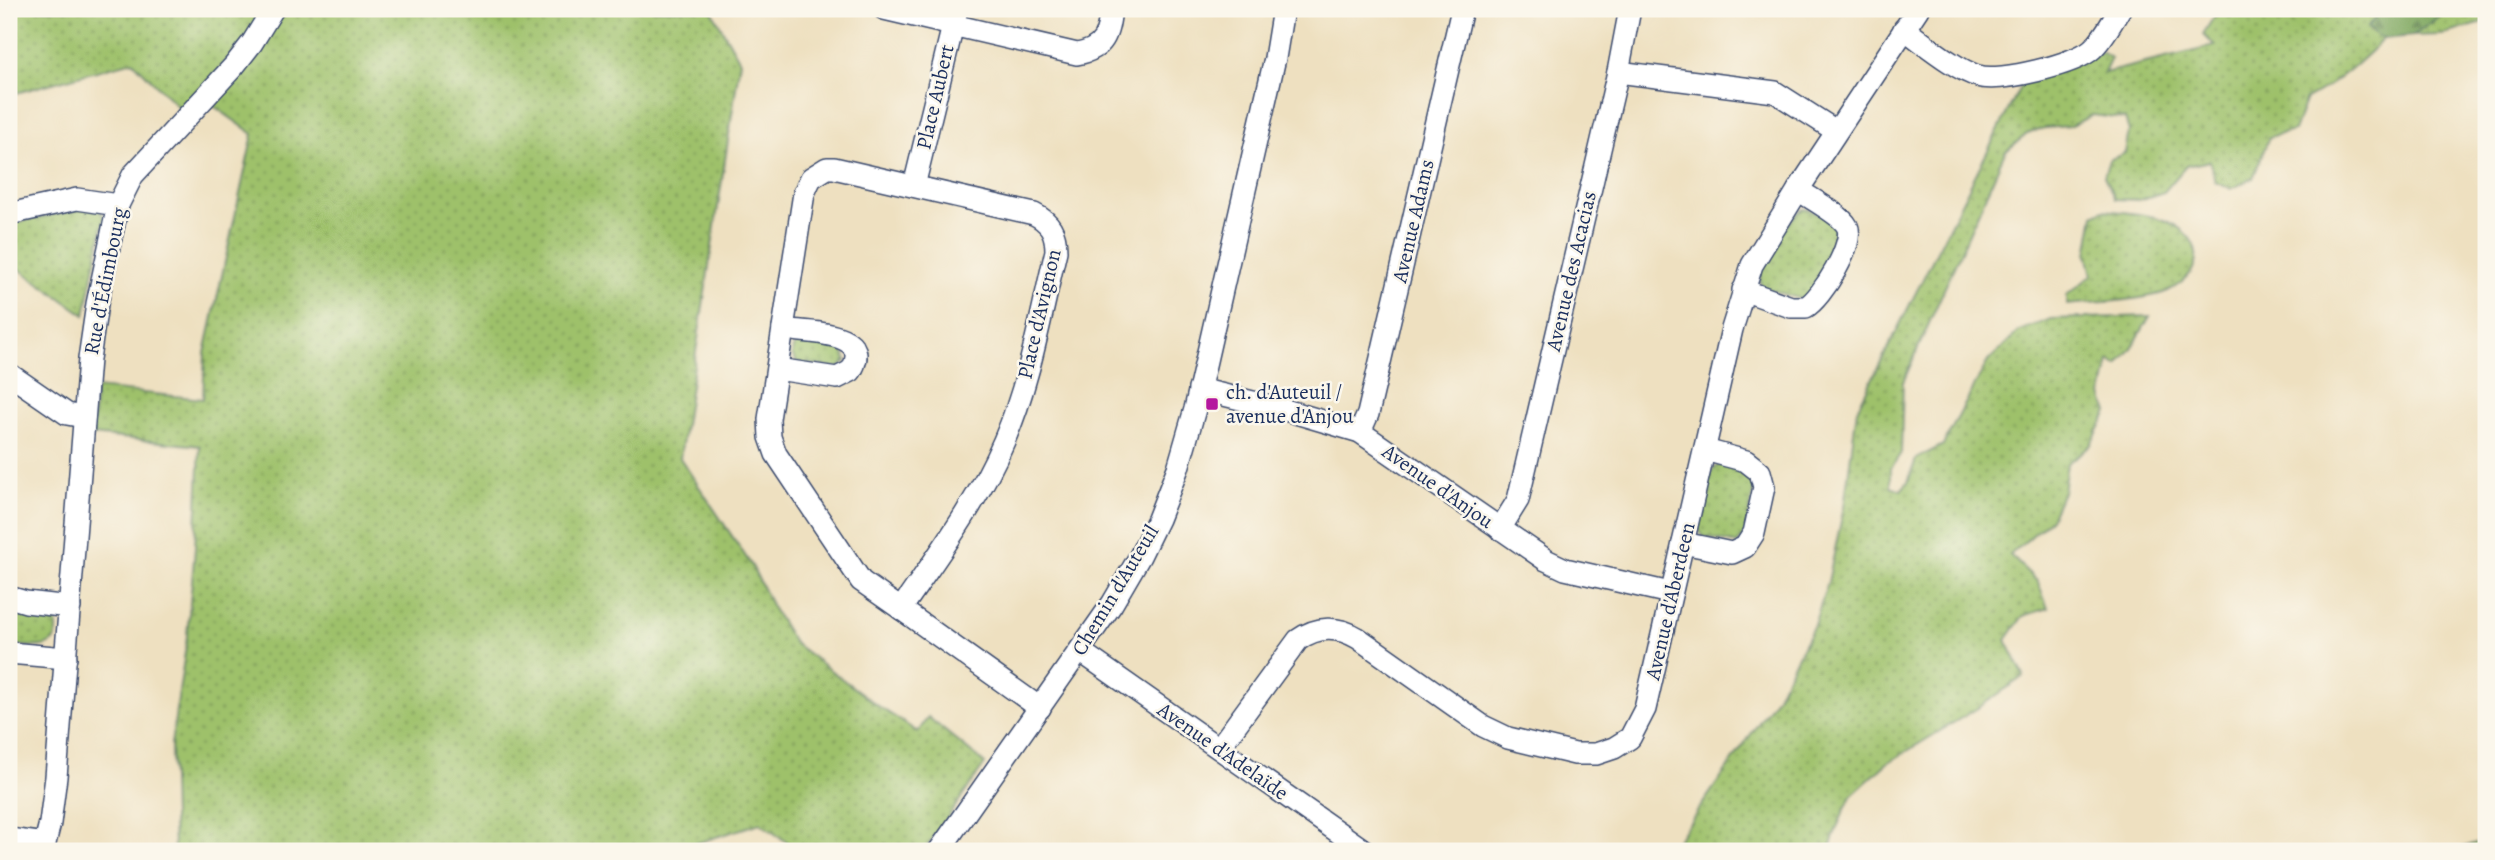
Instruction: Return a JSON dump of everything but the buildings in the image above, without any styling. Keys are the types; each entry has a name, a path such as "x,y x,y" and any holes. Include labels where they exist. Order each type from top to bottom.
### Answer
{"street":[{"name":"Rue d'Édimbourg","path":"9,839 44,847 54,795 84,418 97,304 118,205 133,175 234,66 260,32 273,9"},
{"path":"884,9 954,17 1077,54 1093,50 1104,38 1111,9"},
{"name":"Chemin d'Auteuil","path":"939,851 1121,589 1158,519 1178,468 1199,389 1275,58 1283,9"},
{"name":"Avenue Adams","path":"1360,432 1367,414 1462,9"},
{"name":"Avenue des Acacias","path":"1500,529 1518,500 1618,72 1630,9"},
{"name":"Avenue d'Aberdeen","path":"1219,748 1298,640 1312,632 1332,628 1358,638 1500,736 1587,755 1606,752 1630,738 1640,723 1743,290 1758,254 1918,9"},
{"path":"1904,29 1970,74 1994,79 2065,63 2082,56 2098,42 2120,9"},
{"name":"Place Aubert","path":"914,186 954,17"},
{"path":"1618,72 1775,92 1836,131"},
{"name":"Place d'Avignon","path":"901,609 963,520 983,486 1005,439 1023,386 1056,251 1056,241 1049,224 1034,214 834,168 819,172 811,178 803,193 769,429 776,454 861,581 1040,708"},
{"path":"1743,290 1791,307 1810,305 1820,295 1847,247 1850,237 1848,227 1798,190"},
{"path":"9,214 77,199 100,200 118,205"},
{"path":"777,369 837,378 851,371 857,357 856,348 845,338 783,329"},
{"path":"9,374 67,414 84,418"},
{"name":"Avenue d'Anjou","path":"1199,389 1294,412 1360,432 1546,560 1565,569 1671,593"},
{"path":"1683,543 1732,553 1745,547 1754,533 1764,487 1760,472 1746,461 1704,450"},
{"path":"9,597 26,602 70,607"},
{"name":"Avenue d'Adelaïde","path":"1080,651 1365,851"},
{"path":"9,653 66,658"}],"green space":[{"path":"9,9 264,9 243,43 182,111 133,61 9,95"},
{"path":"282,9 711,9 740,61 680,458 752,566 794,643 918,732 928,717 985,764 924,851 799,851 760,823 672,851 174,851 171,744 186,646 195,548 200,446 92,435 96,388 203,399 205,353 253,134 211,104"},
{"path":"2219,9 2382,9 2368,28 2383,39 2347,72 2306,99 2294,131 2269,137 2253,178 2231,189 2215,182 2210,161 2186,166 2164,192 2139,200 2115,199 2104,176 2109,160 2125,153 2129,131 2125,119 2092,115 2071,126 2045,128 2027,134 2005,152 1903,382 1901,453 1891,468 1891,486 1901,490 1908,482 1916,459 1943,445 1988,361 2019,331 2051,319 2150,316 2132,348 2118,365 2109,361 2102,395 2108,412 2090,446 2067,463 2063,492 2051,519 2010,555 2038,582 2048,608 2023,616 2006,640 2024,676 1981,706 1886,764 1851,796 1829,851 1670,851 1776,698 1814,625 1828,582 1844,507 1857,409 2023,81 2101,52 2111,58 2104,73 2215,46 2203,34"},
{"path":"2382,9 2449,9 2413,36 2383,39 2367,28"},
{"path":"2449,9 2486,9 2486,22 2442,35 2413,36"},
{"path":"86,208 102,212 104,219 85,315 9,262 9,224"},
{"path":"1804,209 1826,218 1842,235 1814,291 1803,300 1762,287 1760,279 1766,260 1778,239 1792,219"},
{"path":"2103,210 2147,215 2175,226 2193,243 2196,253 2191,273 2168,291 2158,294 2067,305 2067,295 2092,275 2087,254 2094,215"},
{"path":"803,340 843,348 846,361 839,368 797,362 792,355 793,347"},
{"path":"1723,464 1744,468 1755,481 1746,534 1737,544 1704,537 1698,529 1709,476 1715,467"},
{"path":"9,608 52,616 57,627 55,638 51,643 38,646 9,644"},
{"path":"2486,840 2486,851 2453,851"}],"place":[{"name":"ch. d'Auteuil / avenue d'Anjou","path":"1212,404"}]}
